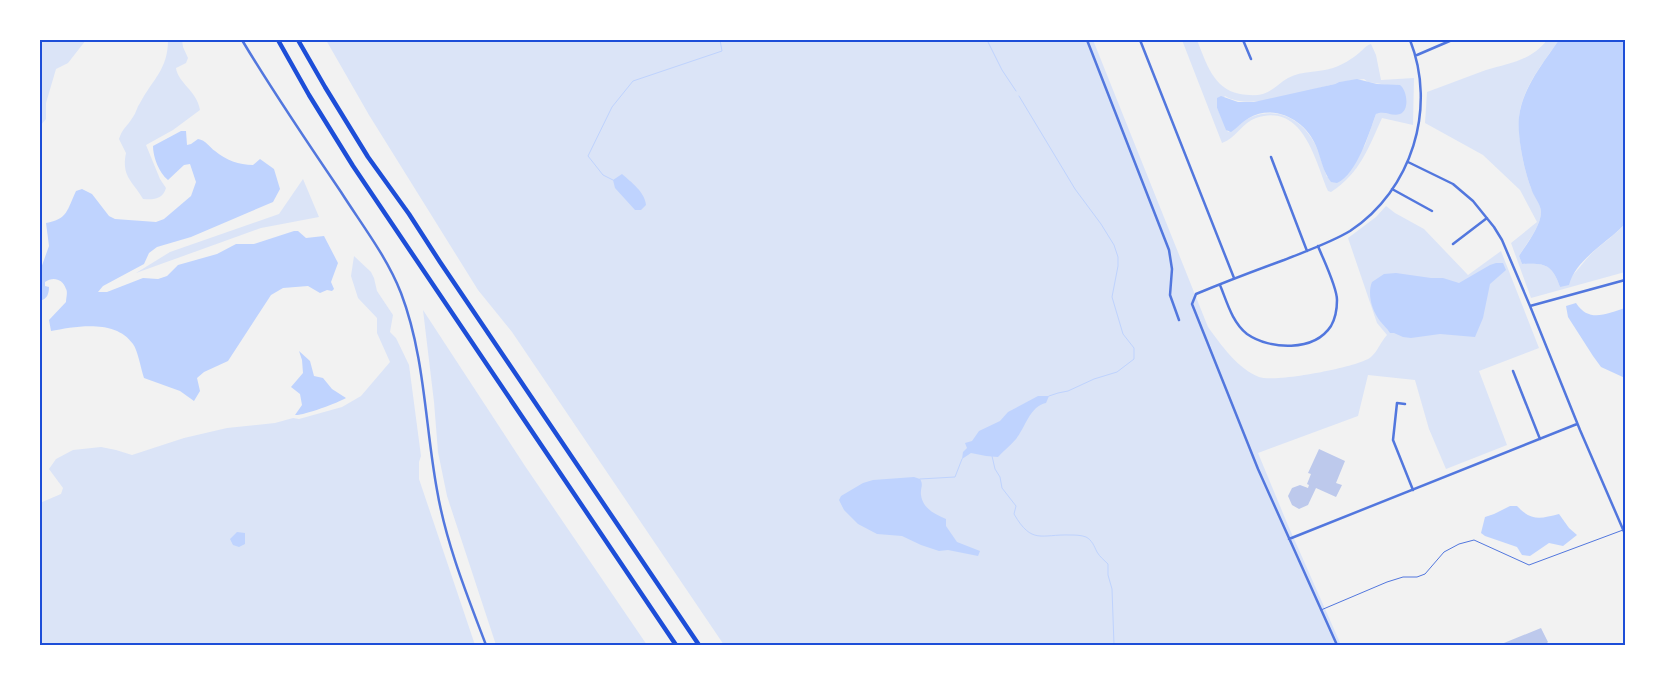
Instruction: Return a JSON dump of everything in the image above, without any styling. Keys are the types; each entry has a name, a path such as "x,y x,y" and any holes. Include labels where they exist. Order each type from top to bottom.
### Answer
{"highway":[{"path":"278,40 309,96 353,166 676,645"},
{"path":"298,40 324,87 368,157 409,214 699,645"}],"street":[{"path":"242,40 271,89 379,250 401,292 412,329 422,378 437,493 462,582 486,645"},
{"path":"1087,40 1169,250 1172,268 1170,296 1179,320"},
{"path":"1140,40 1234,279"},
{"path":"1243,40 1251,59"},
{"path":"1337,645 1258,469 1192,304 1196,294 1307,251 1349,231 1379,206 1408,162 1420,118 1421,78 1416,55 1410,40"},
{"path":"1416,55 1452,40"},
{"path":"1271,157 1307,251"},
{"path":"1408,162 1453,184 1473,201 1502,240 1577,424 1624,532"},
{"path":"1392,189 1432,211"},
{"path":"1454,244 1487,218"},
{"path":"1220,284 1232,316 1248,334 1272,344 1288,347 1314,340 1330,326 1335,316 1337,298 1318,246"},
{"path":"1530,306 1625,280"},
{"path":"1513,371 1540,439"},
{"path":"1405,404 1397,403 1393,440 1413,490"},
{"path":"1289,538 1577,424"}],"lane":[{"path":"1321,610 1387,582 1403,577 1417,577 1425,574 1432,568 1435,560 1444,552 1459,544 1474,540 1529,566 1624,532"}],"shaded area":[{"path":"40,40 86,40 68,63 56,69 46,103 46,119 40,126"},
{"path":"168,40 182,40 188,58 186,63 176,68 177,73 195,98 200,110 173,130 146,145 160,179 166,188 163,195 158,198 143,199 129,178 125,168 126,153 119,139 163,66"},
{"path":"326,40 1093,40 1208,327 1230,356 1251,373 1259,377 1268,378 1298,376 1351,365 1364,361 1373,355 1387,335 1377,323 1348,238 1376,217 1386,206 1424,229 1468,275 1501,251 1539,348 1479,371 1507,445 1446,469 1429,429 1415,380 1368,375 1358,416 1258,453 1341,645 724,645 512,332 478,290 369,115"},
{"path":"1182,40 1197,40 1207,65 1217,81 1223,87 1240,94 1263,94 1294,75 1336,67 1350,60 1371,44 1376,55 1381,80 1414,78 1413,125 1382,118 1362,160 1349,177 1331,192 1328,191 1305,137 1296,126 1285,118 1272,115 1256,118 1222,143","holes":["1364,79 1368,82 1388,85 1390,114 1379,112 1376,114 1365,145 1345,177 1327,177 1317,148 1310,136 1290,118 1273,113 1250,117 1228,132 1217,108 1225,96 1249,102 1264,101 1294,95 1339,82"]},
{"path":"1547,40 1559,40 1532,80 1524,97 1519,115 1519,136 1523,159 1532,191 1541,212 1536,229 1519,256 1522,264 1537,264 1551,269 1560,287 1592,253 1625,224 1625,272 1531,298 1511,243 1537,222 1520,190 1483,155 1425,123 1427,92 1527,57"},
{"path":"303,179 319,217 261,228 136,273 170,252 279,214"},
{"path":"354,256 371,272 377,291 393,315 390,332 396,338 409,365 421,456 419,479 475,645 40,645 40,503 61,494 63,488 49,469 56,459 73,450 101,447 132,455 184,438 227,428 275,423 293,418 299,419 342,407 361,396 390,362 377,333 377,318 358,298 351,276"},
{"path":"423,310 525,466 647,645 496,645 447,496 438,452"}],"water":[{"path":"1559,40 1625,40 1625,224 1585,259 1578,267 1569,285 1560,287 1551,269 1537,264 1522,264 1519,256 1539,223 1541,212 1528,181 1519,134 1519,117 1524,96 1529,86"},
{"path":"1357,79 1377,84 1400,85 1404,91 1406,104 1403,112 1400,114 1376,114 1366,142 1351,171 1337,183 1331,182 1328,178 1316,146 1305,129 1297,122 1279,114 1259,114 1249,118 1231,132 1226,130 1217,108 1217,98 1221,96 1238,102 1254,102"},
{"path":"181,131 186,131 187,145 198,139 201,140 219,154 243,164 253,165 260,159 274,169 280,189 273,202 191,237 157,247 149,253 144,264 103,286 98,292 107,292 143,278 158,279 167,276 178,265 217,254 236,244 254,244 294,231 298,231 306,238 324,236 338,263 331,282 334,289 332,291 327,290 320,293 308,286 283,288 271,295 228,361 204,372 197,378 200,391 194,401 180,391 144,378 135,347 126,336 117,331 95,326 83,326 51,331 49,320 66,302 67,290 60,281 51,279 45,282 45,286 49,287 49,292 46,298 40,301 40,271 49,246 46,223 59,219 66,213 76,191 82,189 92,194 109,216 115,219 156,222 164,219 191,196 196,182 190,164 184,165 168,180 159,169 153,150 153,146"},
{"path":"622,174 643,196 646,205 641,210 635,210 615,188 613,180"},
{"path":"1496,263 1503,263 1506,270 1490,284 1483,318 1475,337 1440,334 1411,338 1403,337 1390,333 1377,317 1370,292 1372,282 1384,274 1396,273 1443,278 1459,283"},
{"path":"1576,303 1586,313 1592,315 1605,314 1625,308 1625,378 1601,367 1593,356 1568,317 1566,306"},
{"path":"299,351 310,361 314,376 323,378 332,389 346,398 320,409 295,415 302,405 300,394 291,387 303,373"},
{"path":"1038,396 1049,396 1046,403 1036,408 1016,439 998,457 971,453 962,459 963,452 967,448 965,443 972,441 979,431 1000,421 1008,412"},
{"path":"914,477 921,481 921,495 924,504 934,513 946,519 946,526 957,542 980,551 978,556 948,550 939,551 902,536 877,534 858,524 844,510 839,500 841,496 863,483 873,480"},
{"path":"1510,506 1517,506 1522,511 1536,518 1559,514 1569,528 1577,535 1563,546 1549,543 1530,556 1522,555 1517,547 1481,533 1485,517"},
{"path":"237,532 245,533 245,544 239,547 233,545 230,539"}],"building":[{"path":"1319,449 1345,461 1336,483 1342,485 1336,497 1316,488 1308,505 1299,509 1292,505 1288,496 1292,488 1300,485 1308,488 1309,485 1307,484 1311,474 1308,473"},
{"path":"1541,628 1548,642 1545,645 1499,645"}],"waterway":[{"path":"613,180 603,175 588,156 612,107 633,81 722,51 720,40"},
{"path":"987,40 1002,70 1016,91"},
{"path":"1019,96 1075,189 1114,245 1118,257 1118,266 1112,297 1123,334 1134,348 1134,359 1117,372 1094,379 1068,391 1049,396"},
{"path":"992,456 1002,488 1016,506 1014,514 1026,530 1038,536 1080,535 1086,537 1108,564 1108,575 1112,589 1114,645"},
{"path":"920,479 955,477 962,459"}]}
